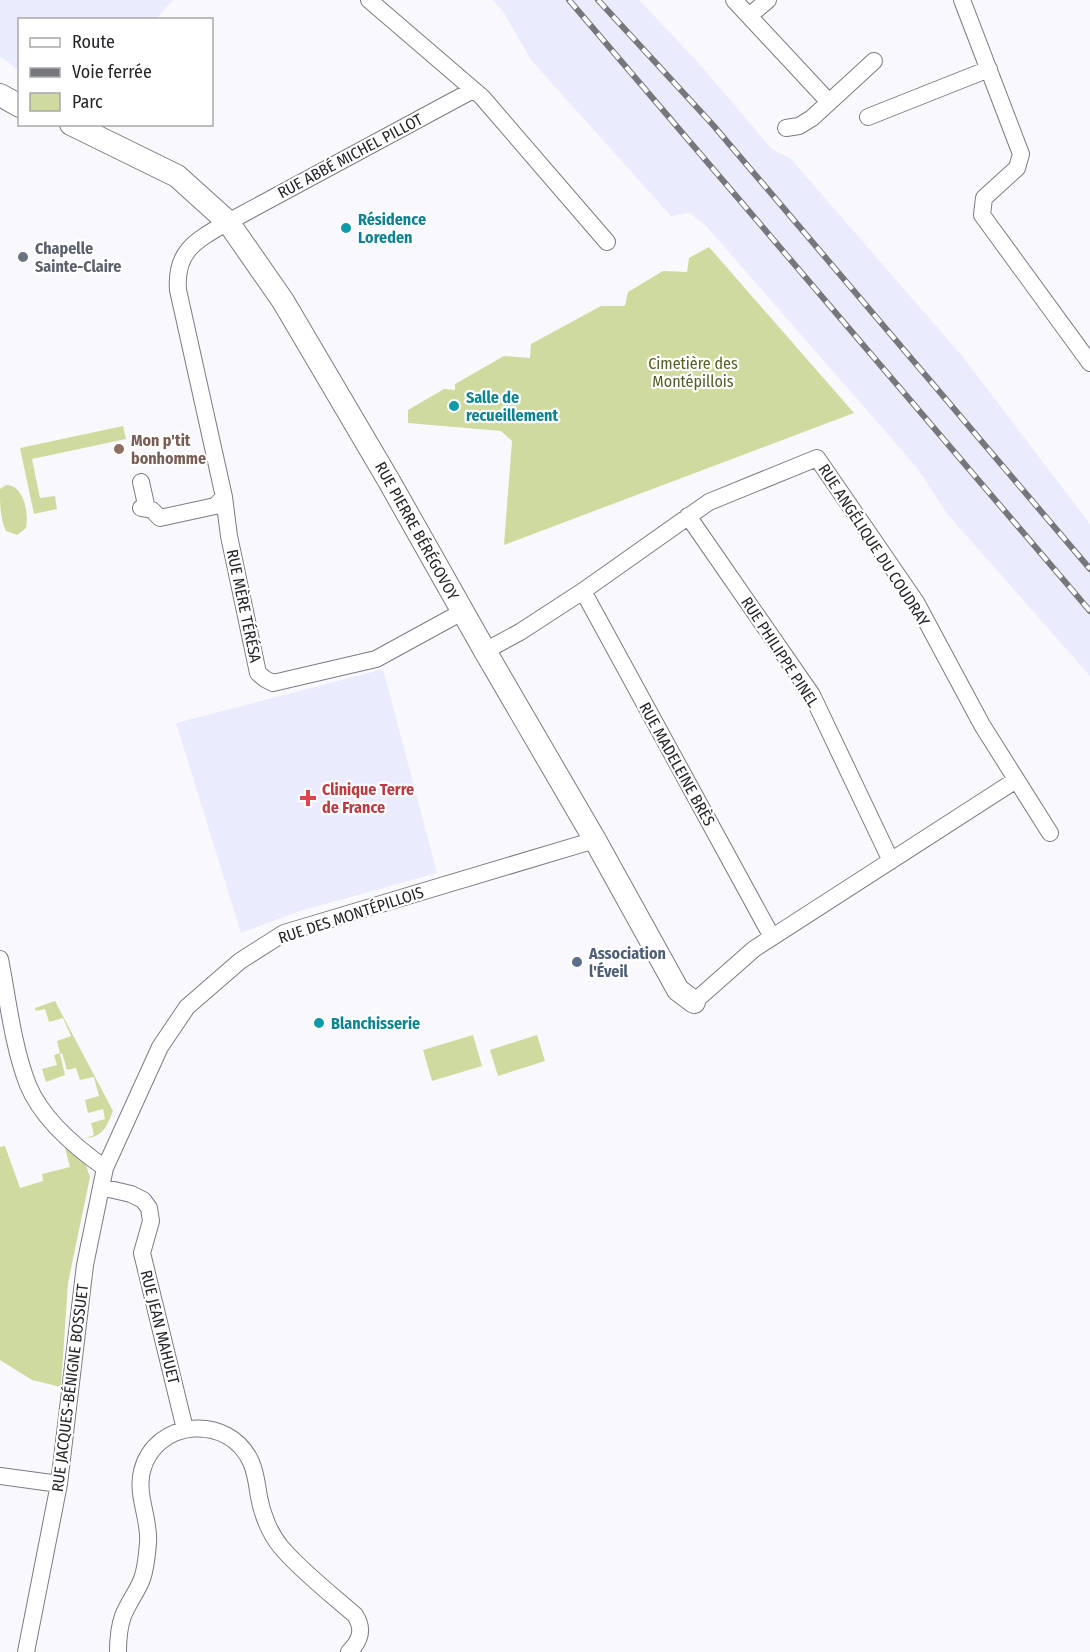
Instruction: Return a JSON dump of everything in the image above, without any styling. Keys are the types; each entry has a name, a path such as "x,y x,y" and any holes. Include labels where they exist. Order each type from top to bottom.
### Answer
{"street":[{"path":"369,0 482,97 606,242"},
{"path":"734,0 829,102"},
{"path":"749,16 768,0"},
{"path":"962,0 1021,154 1017,168 984,198 982,214 1090,363"},
{"path":"786,128 799,126 874,61"},
{"path":"868,117 989,69"},
{"path":"0,79 18,89"},
{"name":"RUE ABBÉ MICHEL PILLOT","path":"228,222 473,90"},
{"path":"0,95 18,105"},
{"name":"RUE PIERRE BÉRÉGOVOY","path":"75,126 177,176 228,222 283,301 389,481 462,612 595,840 678,990 694,1002"},
{"name":"RUE MÈRE TÉRÉSA","path":"228,222 190,248 179,262 177,276 178,290 224,497 229,536 258,673 265,680 273,683 376,659 462,612"},
{"name":"RUE ANGÉLIQUE DU COUDRAY","path":"485,651 520,632 583,591 709,502 818,458 916,602 982,725 1050,833"},
{"path":"141,482 144,508 152,510 160,518 215,506 224,497"},
{"name":"RUE PHILIPPE PINEL","path":"688,516 812,695 891,861"},
{"name":"RUE MADELEINE BRÈS","path":"583,591 772,937"},
{"path":"694,1002 754,949 1016,780"},
{"name":"RUE DES MONTÉPILLOIS","path":"123,1126 160,1047 187,1007 240,961 284,933 595,840"},
{"path":"0,959 28,1086 39,1106 66,1137 105,1168"},
{"name":"RUE JACQUES-BÉNIGNE BOSSUET","path":"26,1652 59,1484 85,1265 105,1168 123,1126"},
{"name":"RUE JEAN MAHUET","path":"101,1187 131,1194 143,1200 149,1208 152,1221 142,1253 185,1429"},
{"path":"118,1652 118,1638 123,1616 142,1578 147,1551 148,1539 141,1482 143,1469 156,1447 185,1429 210,1428 223,1433 242,1449 250,1461 257,1479 263,1514 280,1546 355,1615 361,1628 361,1636 350,1652"},
{"path":"0,1476 59,1484"}],"shaded area":[{"path":"0,0 173,0 157,18 18,18 18,70 0,56"},
{"path":"493,0 639,0 696,60 772,149 791,159 963,357 1090,524 1090,676 948,515 918,469 707,227 690,213 671,216 531,60 504,13"},
{"name":"Clinique Terre de France","path":"383,669 437,873 300,911 241,933 176,723"}],"green space":[{"name":"Cimetière des Montépillois","path":"709,247 854,413 504,545 512,441 501,431 408,423 408,410 444,389 455,390 455,384 504,356 530,358 531,344 601,306 625,306 628,292 663,271 687,272 689,258"},
{"path":"123,426 126,439 32,459 40,498 55,496 57,509 34,514 20,448"},
{"path":"6,485 17,490 26,508 26,528 17,535 6,531 3,521 0,489"},
{"path":"55,1001 113,1111 104,1130 92,1137 86,1138 94,1135 91,1123 105,1119 103,1109 88,1113 85,1100 99,1096 94,1077 80,1080 76,1068 67,1070 62,1053 60,1054 65,1075 46,1082 42,1069 57,1065 54,1055 60,1053 57,1041 71,1036 63,1018 49,1022 45,1009 36,1011 35,1008"},
{"path":"473,1035 482,1066 432,1081 423,1050"},
{"path":"537,1035 545,1061 498,1076 490,1050"},
{"path":"64,1144 86,1165 90,1177 68,1283 61,1387 32,1380 0,1360 0,1147 5,1146 20,1188 43,1181 42,1174 70,1167"}],"railway":[{"path":"569,0 1090,611"},
{"path":"598,0 713,125 1090,569"}],"place":[{"name":"Résidence Loreden","path":"346,228"},
{"name":"Chapelle Sainte-Claire","path":"23,257"},
{"name":"Salle de recueillement","path":"454,406"},
{"name":"Mon p'tit bonhomme","path":"119,449"},
{"name":"Clinique Terre de France","path":"308,798"},
{"name":"Association l'Éveil","path":"577,962"},
{"name":"Blanchisserie","path":"319,1023"}]}
